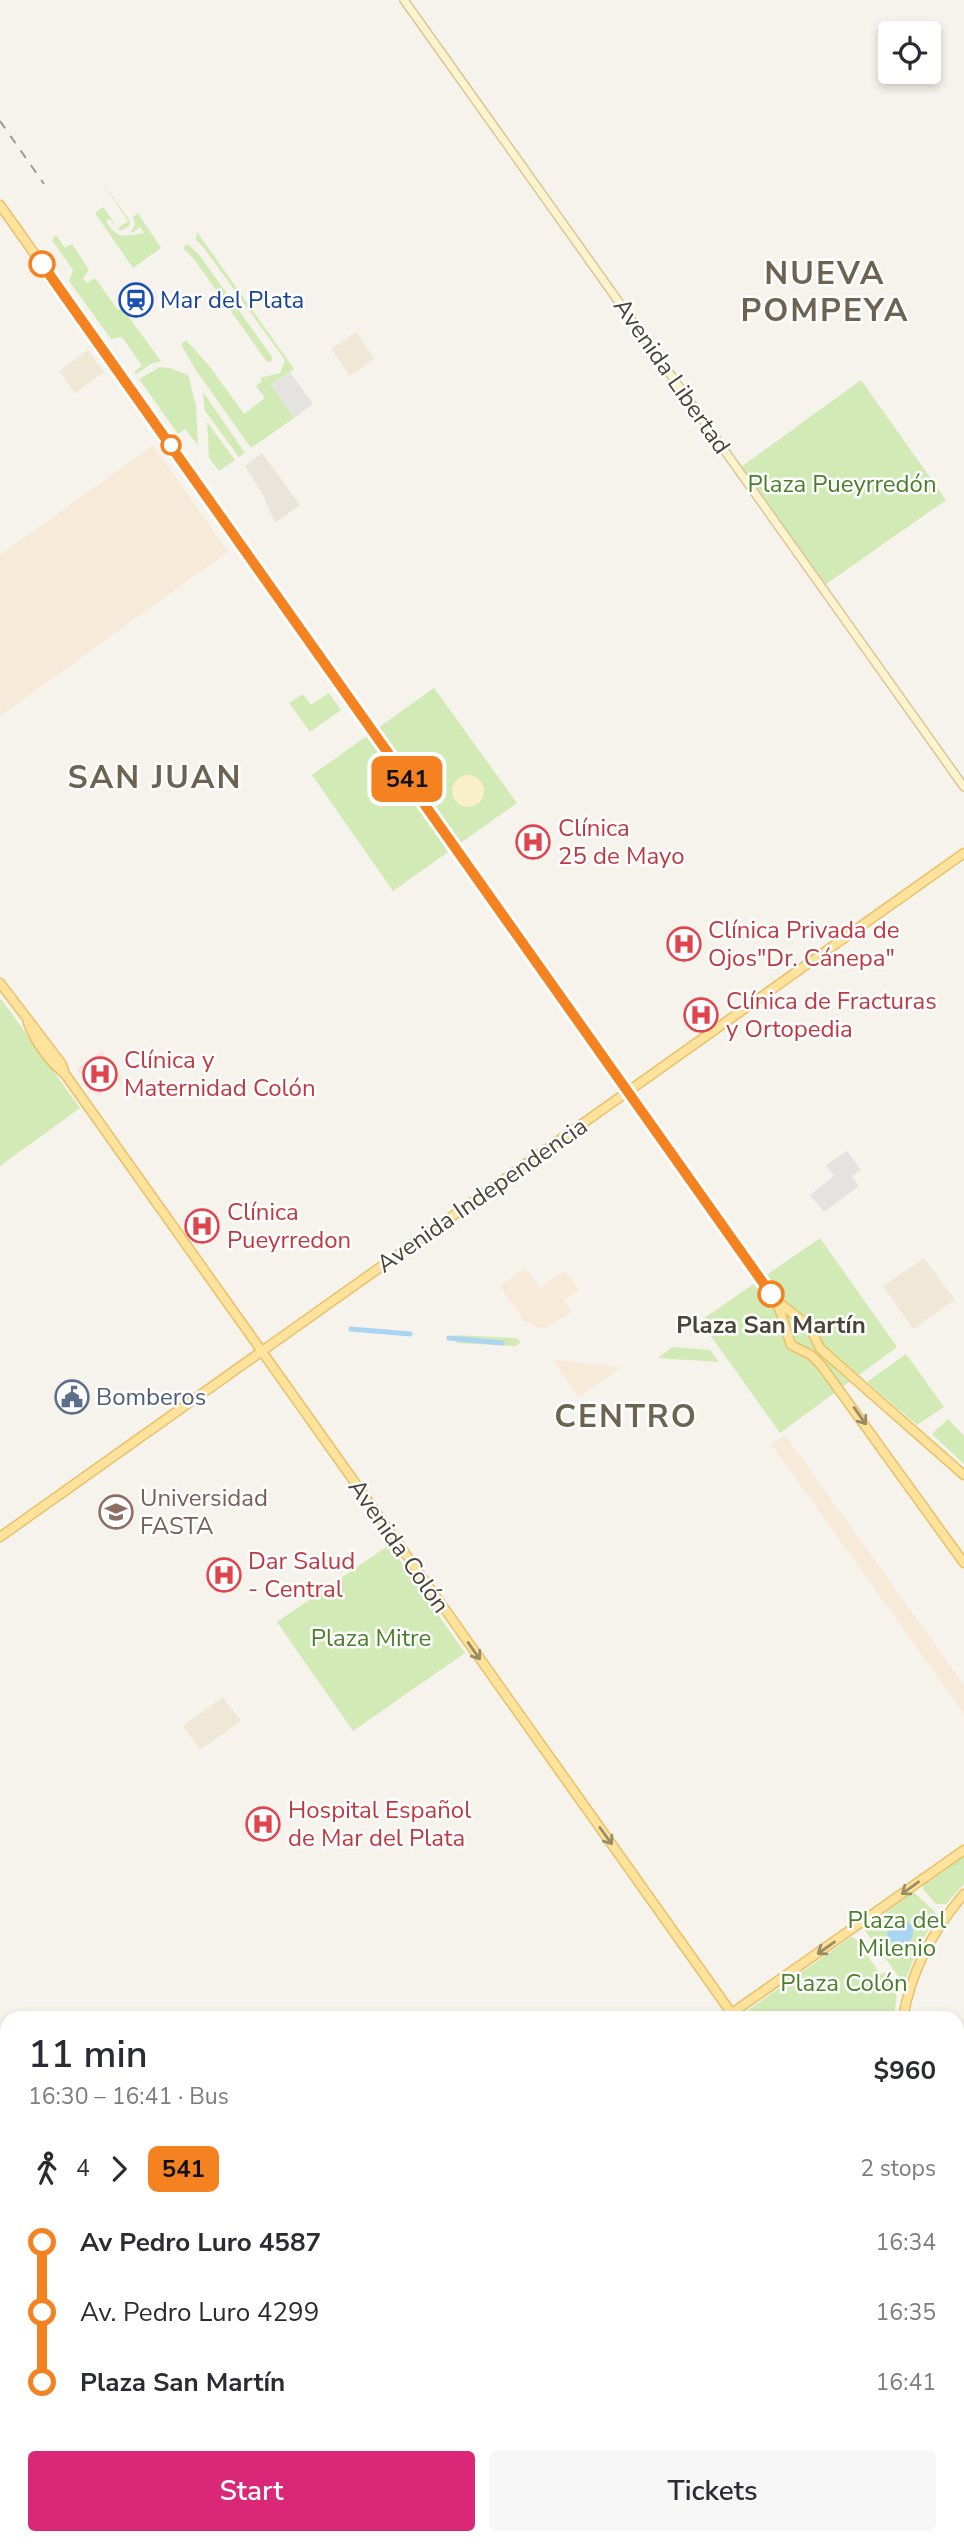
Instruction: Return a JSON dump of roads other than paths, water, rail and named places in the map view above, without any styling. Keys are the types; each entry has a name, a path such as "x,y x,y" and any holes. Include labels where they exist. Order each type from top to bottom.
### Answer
{"main road":[{"name":"Avenida Libertad","path":"404,0 964,787"},
{"path":"0,205 775,1299 791,1345 811,1355 821,1365 964,1563"},
{"name":"Avenida Independencia","path":"0,1537 964,853"},
{"name":"Avenida Colón","path":"0,983 61,1063 63,1073"},
{"name":"Avenida Colón","path":"27,1020 32,1034 63,1073 262,1351 730,2011"},
{"path":"775,1299 806,1324 820,1348 964,1475"},
{"path":"788,1337 794,1325 806,1324"},
{"path":"798,1349 811,1344 813,1333"},
{"path":"821,1365 822,1357 832,1359"},
{"path":"741,2011 964,1850"},
{"path":"905,2011 912,1984 929,1942 964,1894"}],"water":[{"path":"900,1919 909,1923 913,1932 909,1941 900,1945 891,1941 887,1932 891,1923"}],"waterway":[{"path":"351,1329 410,1334"},
{"path":"449,1338 502,1343"}],"railway":[{"path":"0,121 44,184"}],"place":[{"name":"Mar del Plata","path":"136,300"},
{"name":"Clínica 25 de Mayo","path":"533,842"},
{"name":"Clínica Privada de Ojos\"Dr. Cánepa\"","path":"684,944"},
{"name":"Clínica de Fracturas y Ortopedia","path":"701,1015"},
{"name":"Clínica y Maternidad Colón","path":"100,1074"},
{"name":"Clínica Pueyrredon","path":"202,1226"},
{"name":"Plaza San Martín","path":"771,1294"},
{"name":"Bomberos","path":"72,1397"},
{"name":"Universidad FASTA","path":"116,1512"},
{"name":"Dar Salud - Central","path":"224,1575"},
{"name":"Hospital Español de Mar del Plata","path":"263,1824"}],"district":[{"name":"NUEVA POMPEYA","path":"825,292"},
{"name":"SAN JUAN","path":"155,777"},
{"name":"CENTRO","path":"626,1416"}],"park label":[{"name":"Plaza Pueyrredón","path":"842,484"},
{"name":"Plaza Mitre","path":"371,1638"},
{"name":"Plaza del Milenio","path":"897,1934"},
{"name":"Plaza Colón","path":"844,1983"}]}
